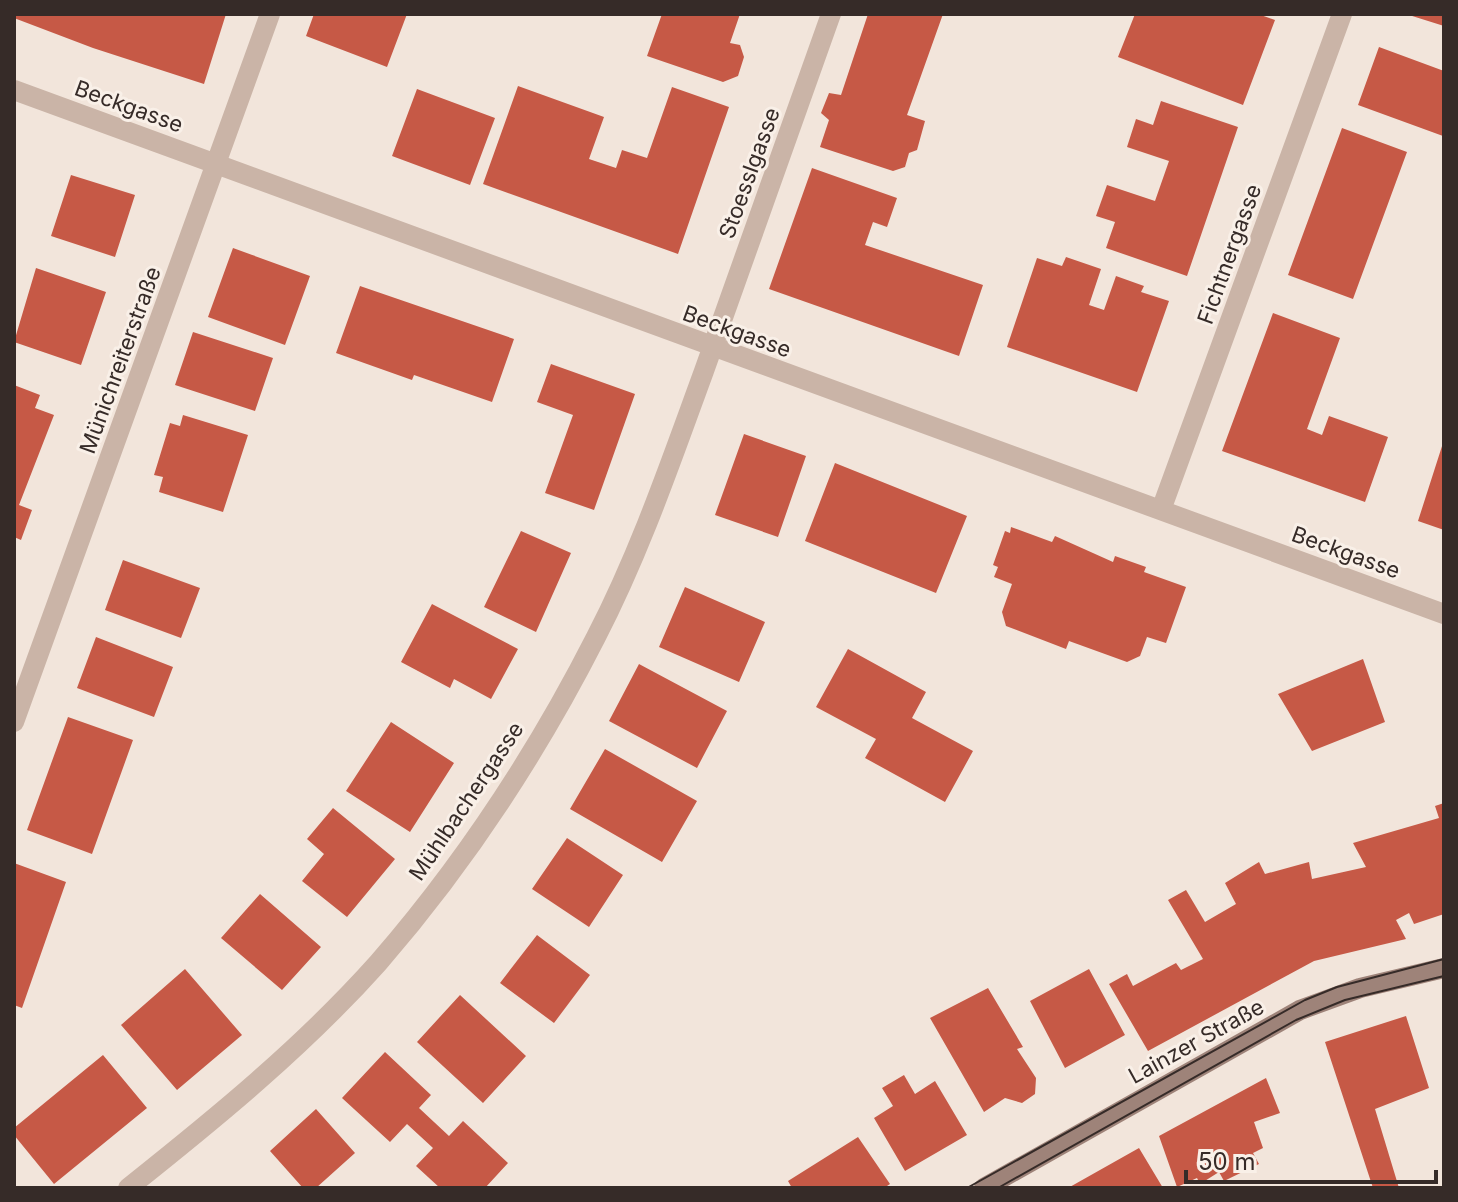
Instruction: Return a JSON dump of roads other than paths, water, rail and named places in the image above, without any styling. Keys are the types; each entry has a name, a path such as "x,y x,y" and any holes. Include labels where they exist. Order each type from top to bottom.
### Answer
{"main road":[{"name":"Lainzer Straße","path":"984,1188 1300,1010 1360,988 1444,968"}],"street":[{"name":"Münichreiterstraße","path":"14,722 270,14"},
{"name":"Stoesslgasse","path":"712,348 831,14"},
{"name":"Fichtnergasse","path":"1161,510 1342,14"},
{"name":"Beckgasse","path":"14,90 1444,614"},
{"name":"Mühlbachergasse","path":"128,1188 233,1104 308,1035 377,963 443,882 527,760 597,636 656,501 712,348"}],"tram line":[{"path":"967,1188 1305,1000 1337,987 1444,959"},
{"path":"998,1188 1296,1020 1345,1000 1444,976"}]}
